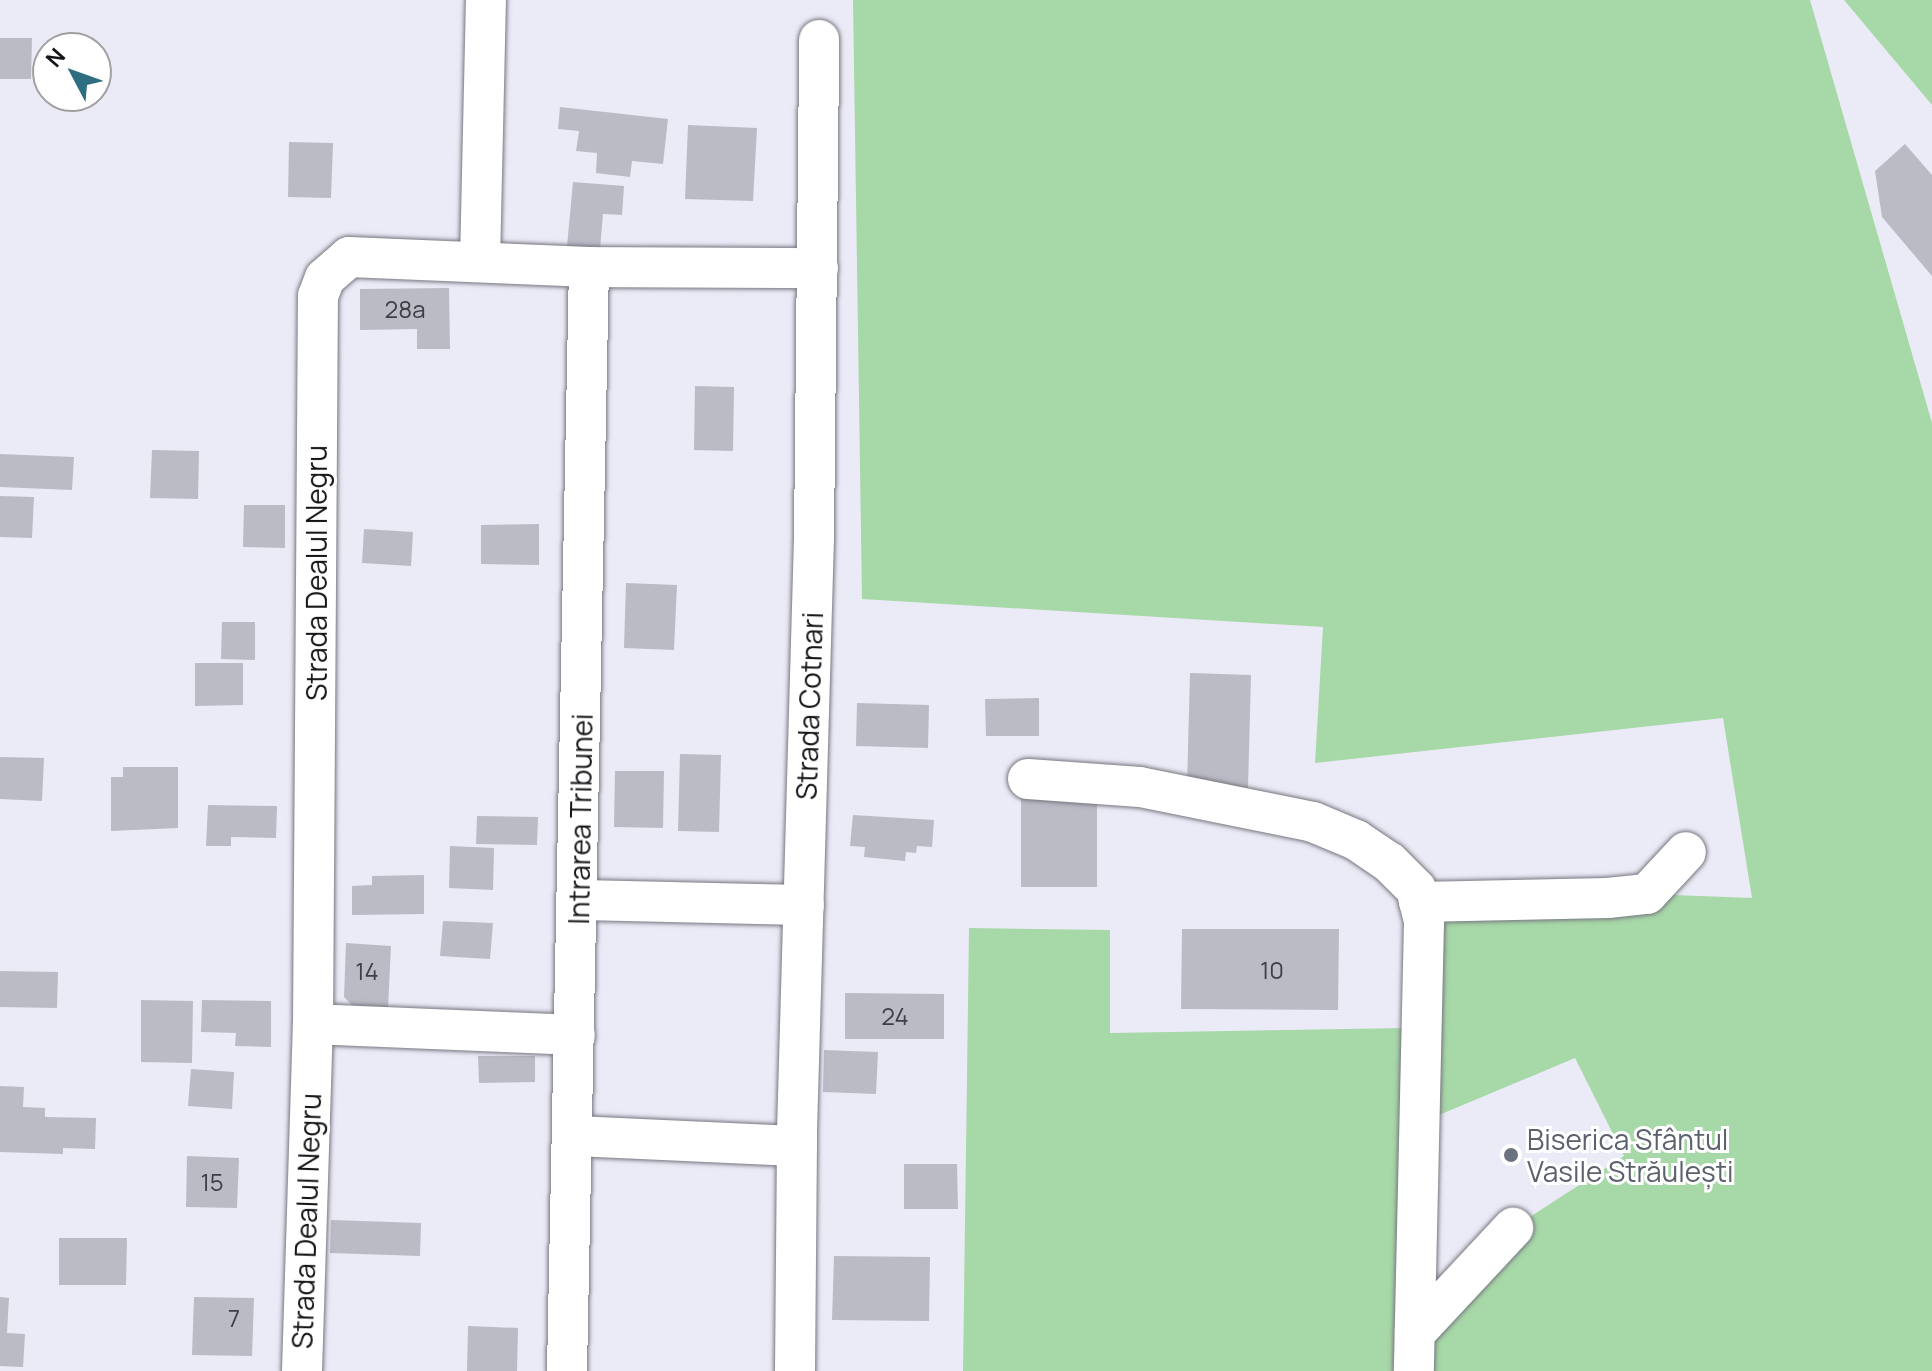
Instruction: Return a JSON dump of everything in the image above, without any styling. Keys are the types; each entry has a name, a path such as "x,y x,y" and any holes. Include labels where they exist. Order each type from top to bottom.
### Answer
{"street":[{"path":"480,262 486,1"},
{"name":"Strada Cotnari","path":"795,1371 797,1146 818,268 819,40"},
{"name":"Strada Dealul Negru","path":"302,1371 313,1024 318,296 325,278 349,257 589,267 818,268"},
{"name":"Intrarea Tribunei","path":"567,1371 579,900 589,267"},
{"path":"1028,779 1140,787 1313,822 1356,840 1389,862 1416,889 1424,922 1415,1352"},
{"path":"1419,902 1608,898 1647,894 1686,852"},
{"path":"579,900 804,905"},
{"path":"313,1024 575,1035"},
{"path":"573,1136 797,1146"},
{"path":"1415,1352 1513,1228"}],"green space":[{"path":"853,0 1810,0 1932,423 1932,1371 963,1371 969,928 1110,930 1110,1033 1404,1028 1415,1332 1513,1228 1624,1156 1575,1058 1420,1123 1419,902 1647,894 1752,898 1723,718 1315,763 1323,627 862,599"},
{"path":"1844,0 1932,0 1932,105"}],"building":[{"path":"0,38 32,38 31,79 0,79"},
{"path":"560,107 668,119 663,164 632,161 630,177 596,173 597,153 576,151 579,131 558,129"},
{"path":"688,125 757,128 753,201 685,199"},
{"path":"289,142 333,143 331,198 288,197"},
{"path":"1905,144 1932,175 1932,276 1882,217 1875,171"},
{"path":"573,182 624,186 622,215 603,214 600,249 567,246"},
{"path":"449,288 450,349 417,349 417,329 360,330 360,289"},
{"path":"695,386 734,387 733,451 694,450"},
{"path":"152,450 199,451 198,499 150,498"},
{"path":"0,454 74,457 72,490 0,487"},
{"path":"0,496 34,497 32,538 0,537"},
{"path":"244,505 285,505 285,548 243,547"},
{"path":"539,524 539,565 481,564 481,525"},
{"path":"364,529 413,532 411,566 362,563"},
{"path":"626,583 677,585 674,650 624,648"},
{"path":"222,622 255,622 255,660 221,659"},
{"path":"195,663 243,663 243,705 195,706"},
{"path":"1190,673 1251,675 1248,788 1187,786"},
{"path":"1039,698 1039,736 986,736 985,699"},
{"path":"857,703 929,705 928,748 856,746"},
{"path":"680,754 721,755 719,832 678,831"},
{"path":"0,757 44,758 42,801 0,799"},
{"path":"123,767 178,767 178,828 111,831 111,777 123,777"},
{"path":"615,771 664,771 663,828 614,827"},
{"path":"1021,791 1097,791 1097,887 1021,887"},
{"path":"208,805 277,806 276,838 231,837 231,846 206,846"},
{"path":"853,815 934,820 932,847 917,846 916,853 906,852 905,861 864,857 865,847 850,846"},
{"path":"477,816 538,817 537,845 476,844"},
{"path":"450,846 494,848 493,890 449,888"},
{"path":"424,875 424,914 352,915 352,886 372,885 372,876"},
{"path":"443,921 493,923 490,959 440,956"},
{"path":"1182,929 1339,929 1338,1010 1181,1009"},
{"path":"346,943 391,946 388,1008 354,1007 344,997"},
{"path":"0,971 58,972 57,1008 0,1007"},
{"path":"845,993 944,994 944,1039 845,1039"},
{"path":"141,1000 193,1001 192,1063 141,1062"},
{"path":"202,1000 271,1001 271,1047 235,1046 236,1033 201,1032"},
{"path":"824,1050 878,1052 876,1094 823,1092"},
{"path":"478,1056 535,1056 535,1082 479,1083"},
{"path":"191,1069 234,1072 232,1109 188,1106"},
{"path":"0,1086 24,1087 23,1107 45,1108 45,1117 96,1118 95,1149 63,1148 63,1154 0,1152"},
{"path":"187,1156 239,1158 237,1208 186,1207"},
{"path":"904,1164 957,1164 958,1209 904,1209"},
{"path":"331,1220 421,1223 420,1256 330,1253"},
{"path":"59,1238 127,1238 126,1285 59,1285"},
{"path":"834,1256 930,1257 929,1321 832,1320"},
{"path":"0,1297 9,1298 7,1333 25,1334 23,1367 0,1366"},
{"path":"194,1297 254,1298 252,1356 192,1355"},
{"path":"468,1326 518,1328 517,1371 467,1371"}],"place":[{"name":"Biserica Sfântul Vasile Străulești","path":"1511,1155"}]}
